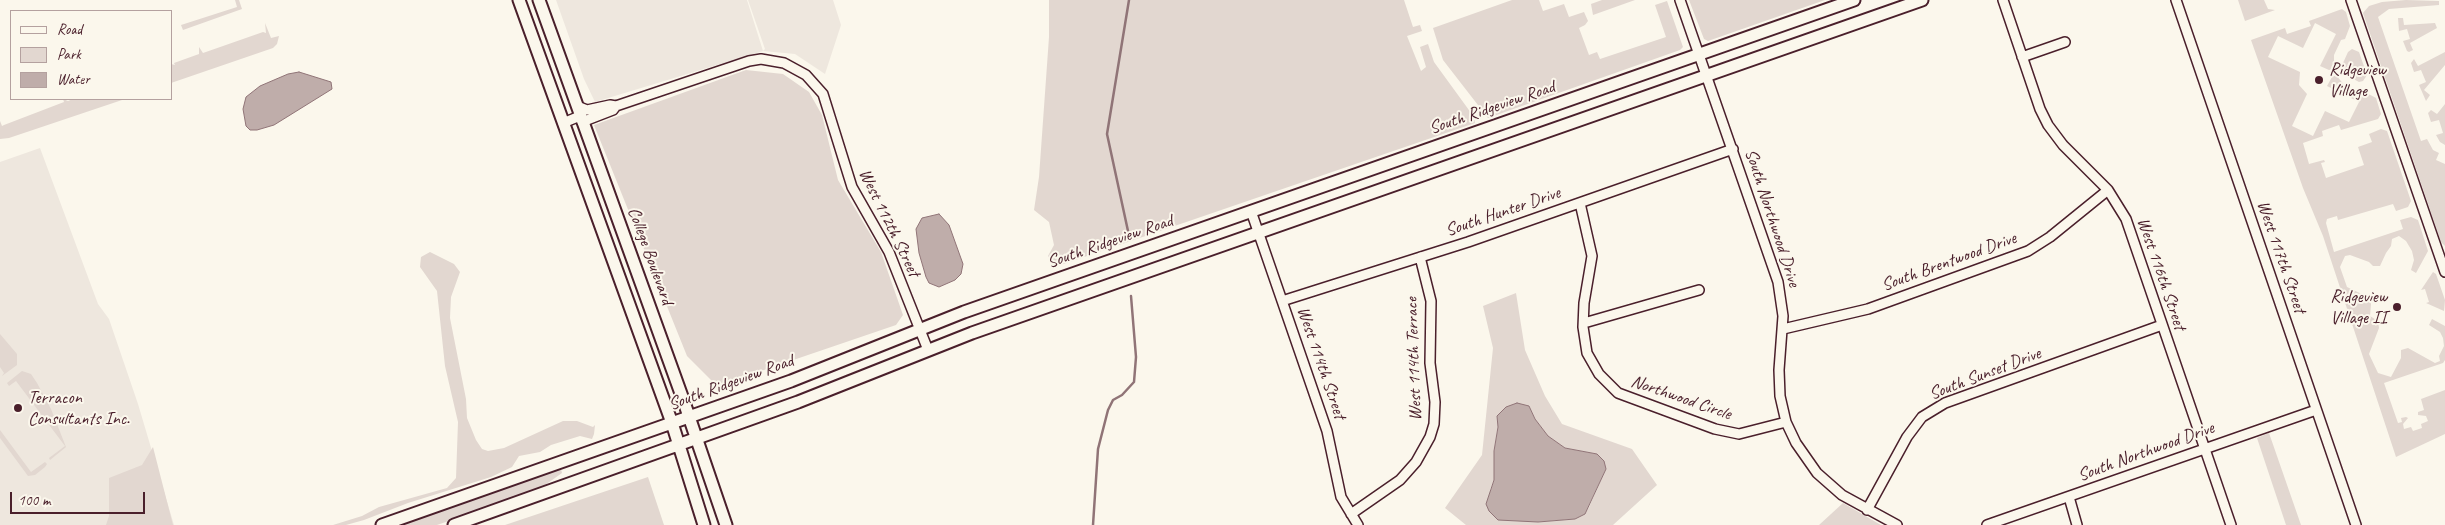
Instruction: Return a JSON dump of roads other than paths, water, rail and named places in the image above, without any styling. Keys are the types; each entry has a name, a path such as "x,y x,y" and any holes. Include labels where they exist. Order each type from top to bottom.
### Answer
{"main road":[{"name":"College Boulevard","path":"519,0 672,423 704,525"},
{"name":"College Boulevard","path":"540,0 690,416 726,525"},
{"name":"South Ridgeview Road","path":"382,525 790,381 919,328 1854,0"},
{"path":"454,525 798,402 928,350 1922,0"}],"street":[{"name":"South Northwood Drive","path":"1680,0 1708,75 1778,282 1783,329 1780,396 1786,422 1796,443 1817,474 1842,495 1897,525"},
{"name":"West 116th Street","path":"2003,0 2040,109 2052,132 2108,190 2126,219 2231,525"},
{"name":"West 117th Street","path":"2176,0 2356,525"},
{"path":"2351,0 2445,272"},
{"path":"2022,56 2065,42"},
{"name":"West 112th Street","path":"616,106 735,65 761,60 790,65 815,82 829,107 852,186 881,235 928,350"},
{"path":"563,123 588,110 610,105 616,106"},
{"path":"580,115 613,110 616,106"},
{"name":"South Hunter Drive","path":"1282,301 1420,257 1733,149"},
{"name":"South Brentwood Drive","path":"1783,329 1868,309 2028,251 2050,237 2108,190"},
{"name":"Northwood Circle","path":"1580,203 1592,256 1584,303 1587,354 1599,374 1618,393 1715,429 1739,434 1786,422"},
{"name":"West 114th Street","path":"1252,211 1327,431 1341,497 1358,525"},
{"name":"West 114th Terrace","path":"1351,514 1400,480 1416,462 1430,437 1434,424 1435,402 1430,363 1431,301 1420,257"},
{"path":"1584,323 1699,290"},
{"name":"South Sunset Drive","path":"1867,510 1907,436 1922,417 1953,400 2162,325"},
{"name":"South Northwood Drive","path":"1987,525 2316,410"},
{"path":"2069,497 2077,525"}],"water":[{"path":"299,72 331,82 332,89 274,125 250,130 246,126 243,109 246,97 260,86 288,74"},
{"path":"939,214 949,225 963,264 961,274 955,280 939,287 929,283 926,277 919,253 916,229 922,218"},
{"path":"1517,403 1529,406 1535,419 1548,436 1565,448 1597,454 1604,461 1606,469 1585,514 1575,519 1538,522 1498,520 1489,511 1486,504 1494,480 1494,451 1498,427 1497,416 1506,407"}],"waterway":[{"path":"1128,231 1107,134 1129,0"},
{"path":"1093,525 1098,449 1108,410 1113,400 1122,395 1134,382 1136,357 1131,296"}],"place":[{"name":"Ridgeview Village","path":"2319,80"},
{"name":"Ridgeview Village II","path":"2397,307"},
{"name":"Terracon Consultants Inc.","path":"18,408"}]}
